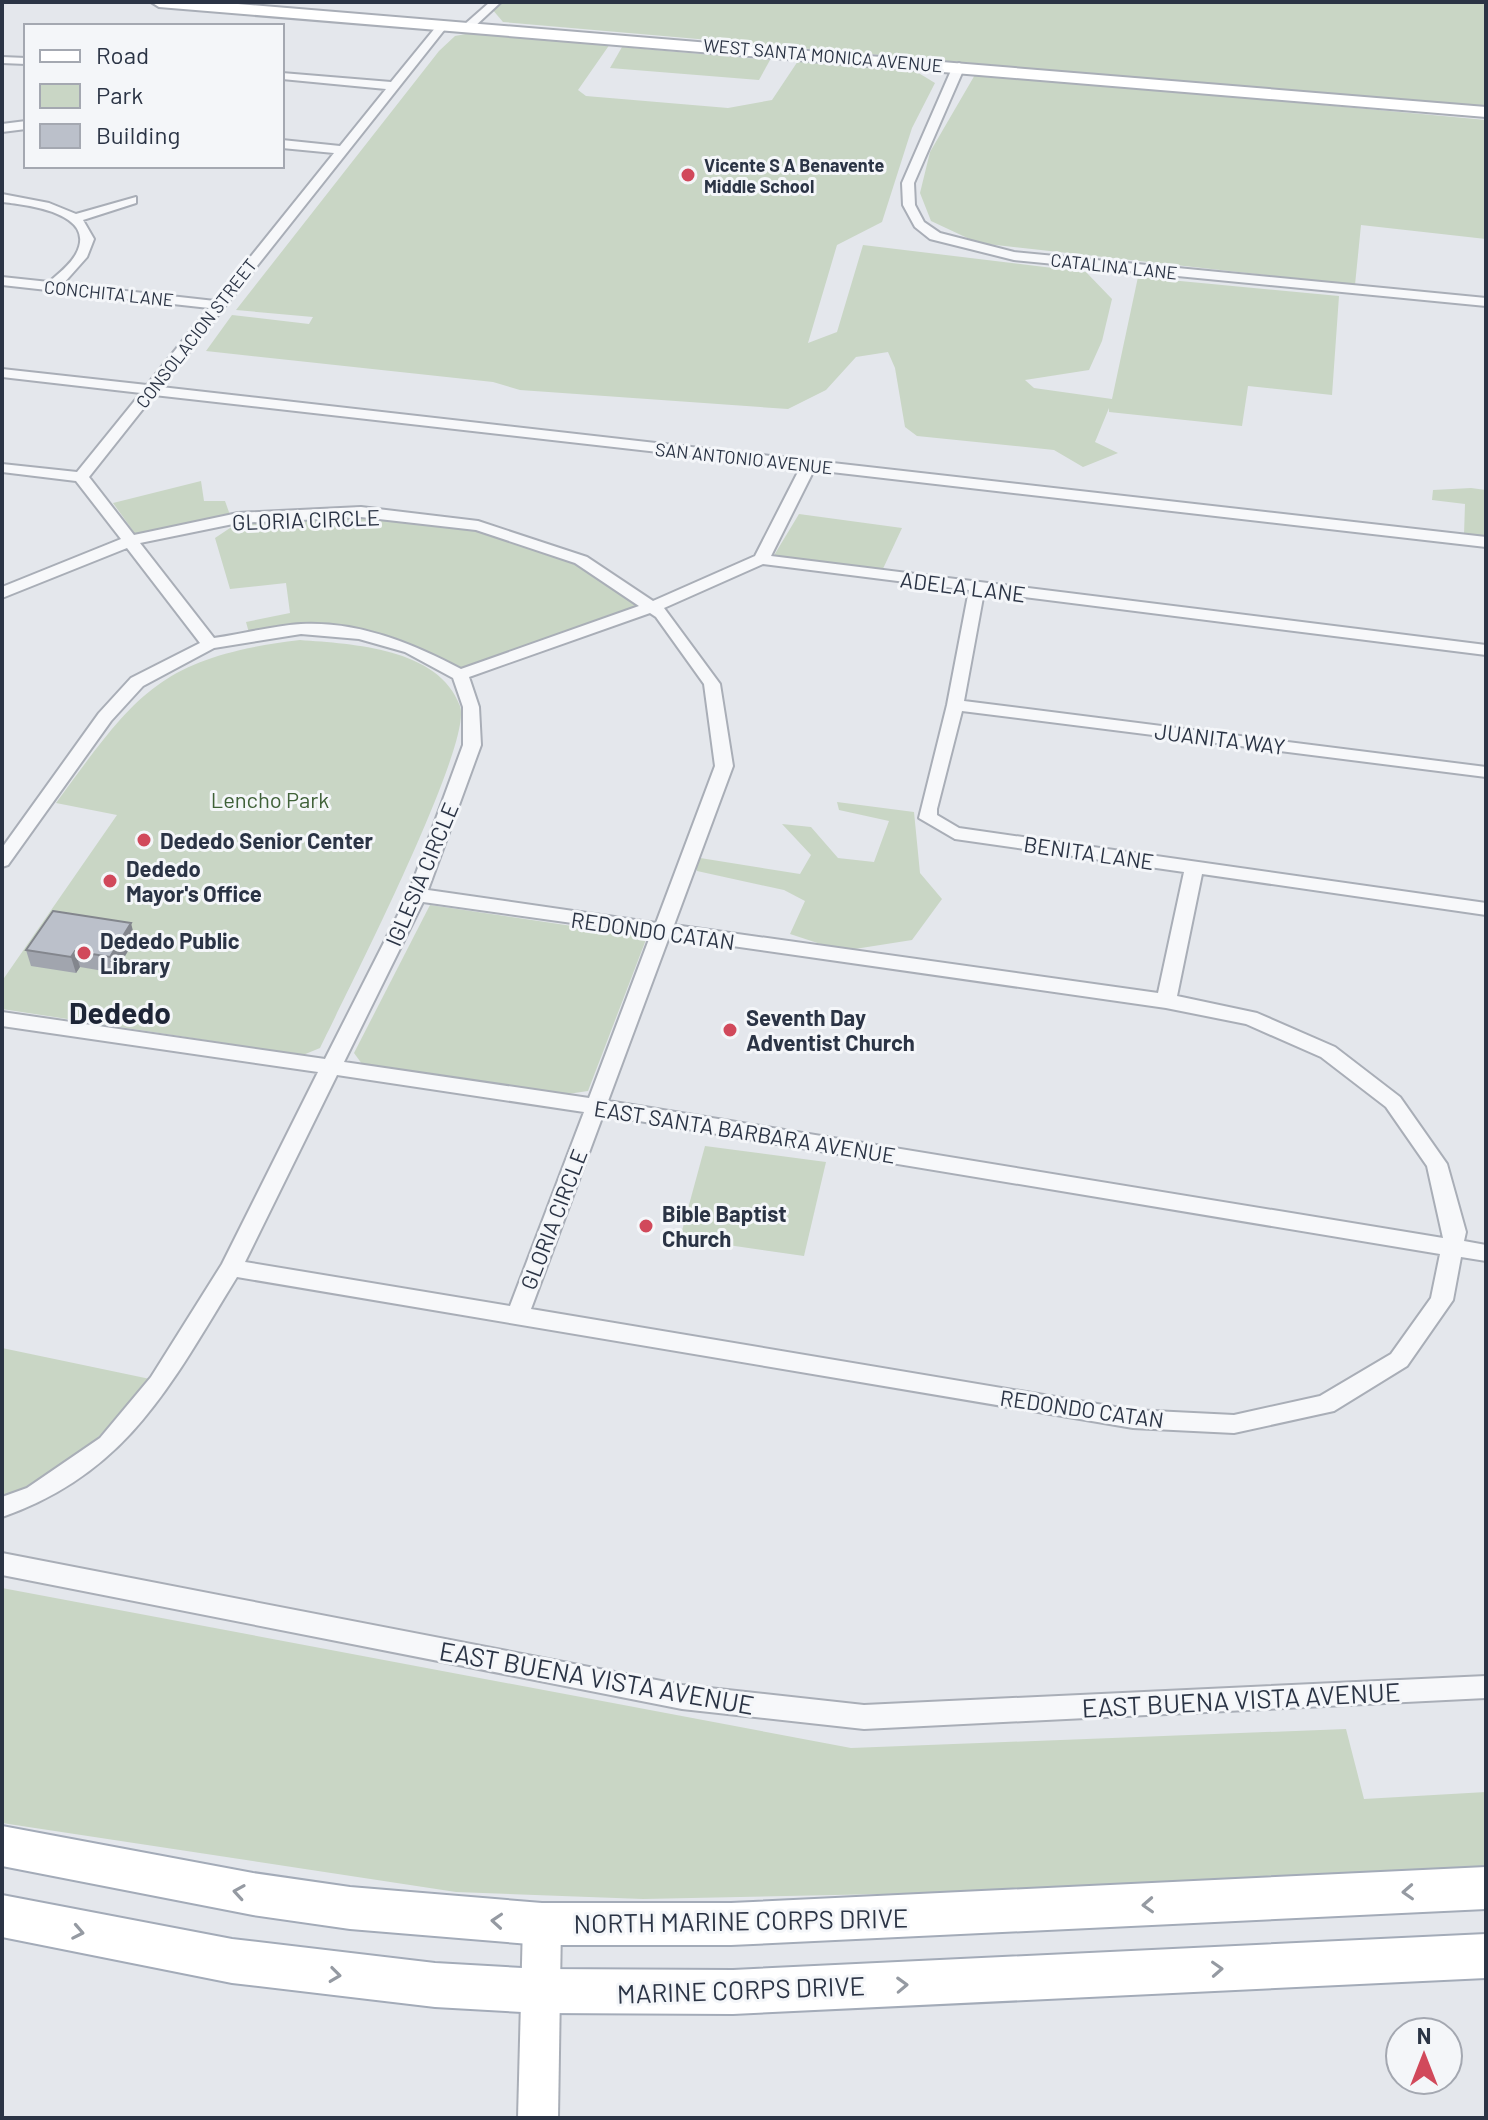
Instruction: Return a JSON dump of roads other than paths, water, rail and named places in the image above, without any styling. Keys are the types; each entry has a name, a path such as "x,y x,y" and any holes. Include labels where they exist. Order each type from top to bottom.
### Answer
{"main road":[{"name":"WEST SANTA MONICA AVENUE","path":"159,2 1486,112"},
{"name":"NORTH MARINE CORPS DRIVE","path":"2,1846 267,1896 447,1917 542,1924 731,1924 1486,1888"},
{"name":"MARINE CORPS DRIVE","path":"2,1916 232,1961 391,1981 541,1991 733,1992 1486,1956"},
{"path":"538,2118 542,1924"}],"street":[{"path":"469,26 496,2"},
{"name":"CONSOLACION STREET","path":"81,477 444,24"},
{"path":"2,60 24,61"},
{"name":"CATALINA LANE","path":"959,66 940,103 908,183 909,205 919,224 935,236 1014,256 1486,302"},
{"path":"284,76 393,86"},
{"path":"2,128 24,125"},
{"path":"284,144 342,150"},
{"path":"2,198 56,208 75,218 85,228 87,239 83,254 53,286"},
{"path":"75,218 132,200"},
{"name":"CONCHITA LANE","path":"2,281 217,305"},
{"name":"SAN ANTONIO AVENUE","path":"2,373 1486,542"},
{"path":"2,861 10,836 105,717 137,682 210,644 301,629 360,634 411,649 460,675 652,607 761,559 809,466"},
{"path":"2,468 81,477 210,644"},
{"name":"GLORIA CIRCLE","path":"2,593 130,541 238,518 361,512 478,526 581,560 662,614 712,684 724,766 659,931 518,1314"},
{"name":"ADELA LANE","path":"761,559 977,589 1486,650"},
{"name":"BENITA LANE","path":"977,589 955,705 928,809 928,818 935,824 955,833 1486,909"},
{"name":"IGLESIA CIRCLE","path":"2,1507 35,1495 108,1445 159,1384 231,1268 417,895 472,745 471,707 460,675"},
{"name":"JUANITA WAY","path":"955,705 1486,772"},
{"path":"1166,1001 1194,867"},
{"name":"REDONDO CATAN","path":"231,1268 1133,1419 1234,1424 1326,1404 1399,1360 1442,1300 1455,1232 1437,1164 1393,1102 1328,1052 1250,1018 1166,1001 417,895"},
{"name":"EAST SANTA BARBARA AVENUE","path":"2,1019 330,1070 596,1106 1486,1253"},
{"name":"EAST BUENA VISTA AVENUE","path":"2,1564 682,1697 864,1717 1486,1687"}],"place":[{"name":"Vicente S A Benavente Middle School","path":"688,175"},
{"name":"Dededo Senior Center","path":"144,840"},
{"name":"Dededo Mayor's Office","path":"110,881"},
{"name":"Dededo Public Library","path":"84,953"},
{"name":"Seventh Day Adventist Church","path":"730,1030"},
{"name":"Bible Baptist Church","path":"646,1226"}],"district":[{"name":"Dededo","path":"120,1012"}],"park label":[{"name":"Lencho Park","path":"270,799"}]}
